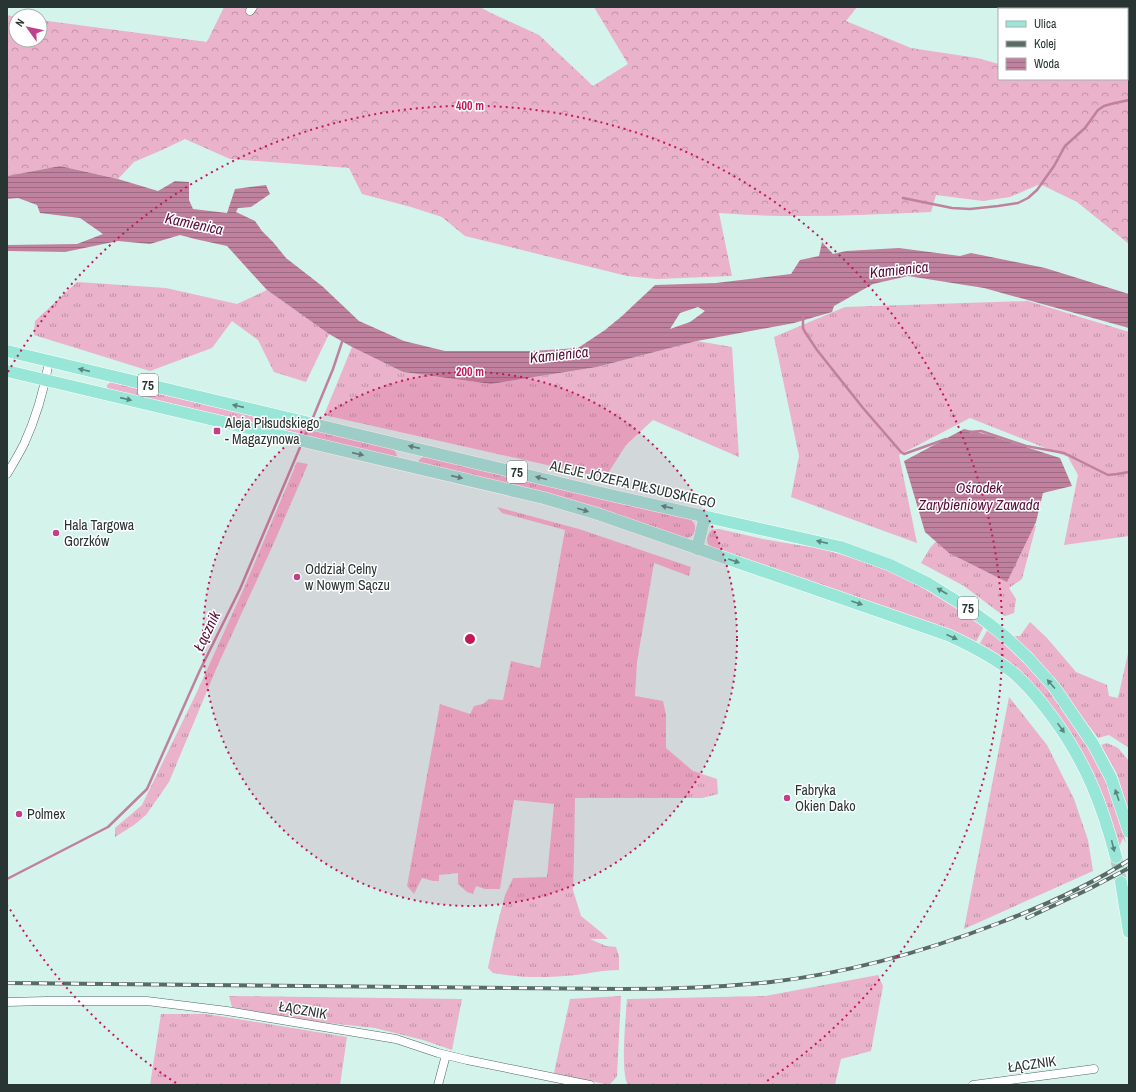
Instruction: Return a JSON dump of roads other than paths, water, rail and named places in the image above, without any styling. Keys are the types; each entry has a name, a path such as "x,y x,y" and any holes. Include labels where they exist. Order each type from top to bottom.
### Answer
{"main road":[{"name":"ALEJE JÓZEFA PIŁSUDSKIEGO","path":"7,351 602,493 840,547 890,565 929,584 966,606 988,622 1028,658 1054,687 1094,744 1111,778 1129,832"},
{"name":"75","path":"7,371 544,498 598,514 948,635 974,647 1016,676 1035,695 1050,714 1083,764 1109,830 1116,857"},
{"path":"96,392 100,374"},
{"path":"697,549 705,516"},
{"path":"1120,882 1129,932"}],"street":[{"path":"7,474 24,445 46,380 49,362"},
{"name":"ŁĄCZNIK","path":"7,1002 148,1001 227,1011 396,1039 467,1060 590,1085"},
{"path":"438,1085 446,1055"},
{"name":"ŁĄCZNIK","path":"973,1085 1094,1069"}],"water":[{"name":"Kamienica","path":"60,166 118,179 158,191 175,181 189,182 189,200 193,209 227,213 235,189 266,185 270,194 251,207 238,208 236,212 255,221 286,258 322,286 359,321 404,341 445,351 532,351 578,348 605,330 655,285 716,283 791,274 800,260 819,256 822,242 833,254 846,251 899,248 960,256 971,253 1045,268 1129,294 1129,328 984,288 908,276 873,284 834,306 832,312 794,323 697,341 597,367 491,384 403,372 352,347 329,334 267,290 227,246 180,235 150,244 118,241 65,252 7,251 7,245 77,244 103,234 80,218 40,213 37,205 18,198 7,199 7,176","holes":["698,307 705,311 690,322 670,329 680,313"]},
{"name":"Ośrodek Zarybieniowy Zawada","path":"964,429 989,435 1060,458 1072,486 1043,493 1036,522 1007,582 949,553 925,532 904,461"}],"waterway":[{"path":"903,198 952,208 970,209 1018,203 1028,198 1037,190 1054,166 1065,146 1085,128 1098,110 1104,106 1129,100"},
{"path":"803,318 803,328 817,350 863,408 901,452 904,454 946,439"},
{"name":"Łącznik","path":"312,420 333,369 343,339"},
{"name":"Łącznik","path":"304,438 309,426"},
{"path":"970,432 981,431 1026,446 1064,453 1108,475 1129,472"},
{"name":"Łącznik","path":"7,879 108,827 147,789 200,670 240,589 301,445"}],"tunnel":[{"path":"1116,857 1121,882"}],"railway":[{"path":"7,983 660,989 771,982 858,967 944,943 1032,910 1082,887 1129,860"},
{"path":"1027,918 1087,890 1129,868"}],"place":[{"name":"Aleja Piłsudskiego - Magazynowa","path":"217,431"},
{"name":"Hala Targowa Gorzków","path":"56,533"},
{"name":"Oddział Celny w Nowym Sączu","path":"297,577"},
{"name":"Fabryka Okien Dako","path":"787,798"},
{"name":"Polmex","path":"19,814"}]}
